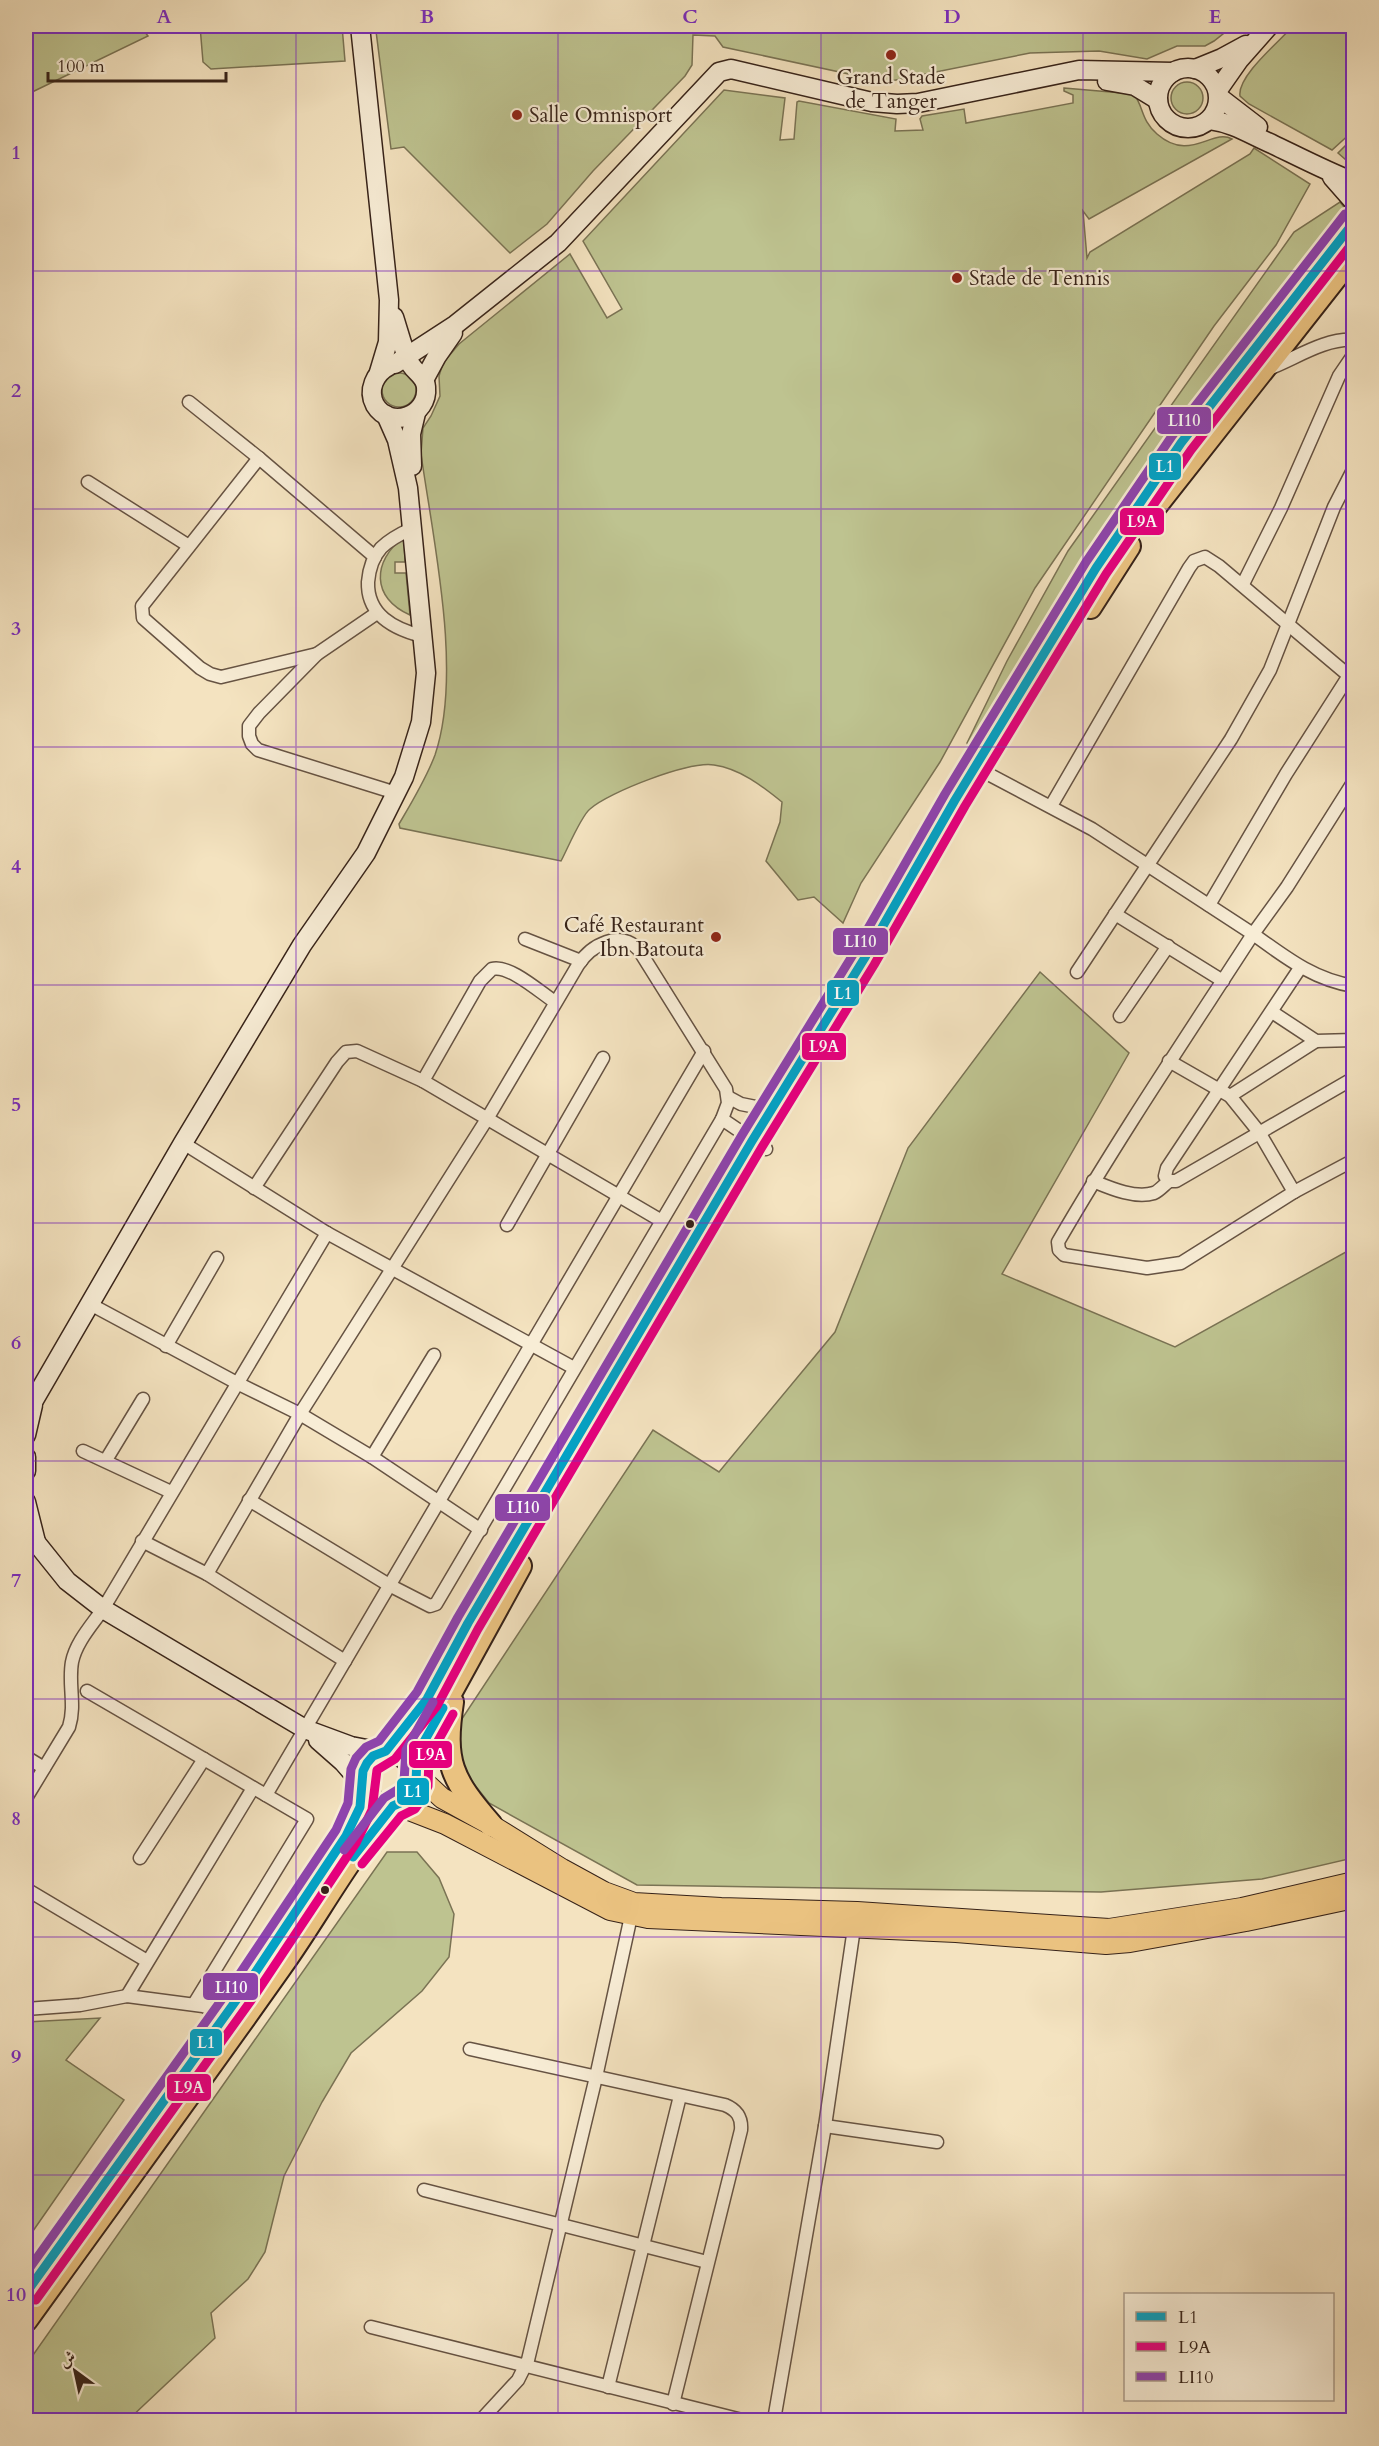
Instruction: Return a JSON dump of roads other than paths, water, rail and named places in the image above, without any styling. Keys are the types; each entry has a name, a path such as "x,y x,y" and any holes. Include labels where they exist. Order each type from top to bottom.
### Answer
{"highway":[{"path":"26,2320 186,2101 233,2017 346,1836 360,1807 363,1771 367,1763 384,1752 427,1699 468,1623 759,1145 982,770 1096,568 1181,443 1353,221"},
{"path":"363,1786 374,1802 382,1805 395,1805 407,1800 412,1793 417,1754 420,1748 537,1535 759,1145 771,1110 982,770 1019,717 1152,511 1353,254"},
{"path":"454,1689 447,1733 451,1764 458,1782 491,1825"},
{"path":"384,1752 400,1753 408,1759 416,1773"},
{"path":"26,2293 233,2017 287,1958 361,1844 395,1805"}],"main road":[{"path":"416,1773 442,1798 604,1892 634,1903 857,1912 1109,1929 1242,1908 1353,1882"},
{"path":"395,1805 445,1824 610,1910 631,1916 956,1932 1106,1944 1184,1933 1353,1898"}],"street":[{"path":"360,26 389,300 404,368"},
{"path":"1195,69 1222,58 1263,32"},
{"path":"1173,72 1163,81 1158,100 1162,115 1174,126 1197,128 1210,120 1217,109 1218,94 1263,32"},
{"path":"404,368 558,243 719,72 731,69 872,102 897,104 918,104 1029,79 1089,69 1144,73 1173,72 1184,68 1195,69 1211,79 1218,94 1288,150"},
{"path":"1061,74 1076,79 1124,82 1158,100"},
{"path":"1210,120 1228,124 1288,150 1323,170 1353,182"},
{"path":"1323,170 1348,193 1353,202"},
{"path":"389,300 388,342 425,398 412,424 412,470 408,488"},
{"path":"26,1435 29,1410 183,1143 303,945 366,853 404,777 421,722 426,672 408,488 397,440 386,415 372,397 372,388 444,345 470,313"},
{"path":"1260,372 1328,343 1353,340"},
{"path":"1243,584 1281,508 1339,376 1353,354"},
{"path":"189,402 375,557"},
{"path":"386,415 399,418 416,413"},
{"path":"259,458 142,606 141,612 143,618 200,668 221,677 317,654"},
{"path":"1077,972 1231,739 1270,670 1290,626 1335,507 1353,468"},
{"path":"88,482 189,546"},
{"path":"413,528 382,547 375,557 369,574 368,590 376,613 402,631 422,636"},
{"path":"1050,806 1189,568 1194,561 1205,557 1243,584 1351,678 1286,774 1209,905"},
{"path":"376,613 317,654 249,726 252,744 258,750 396,793"},
{"path":"982,770 1050,806 1148,864 1300,968 1320,977 1353,986"},
{"path":"1353,781 1287,887 1169,1061 1093,1181 1058,1242 1059,1250 1064,1255 1147,1268 1181,1263 1294,1192 1353,1160"},
{"path":"1115,914 1223,981"},
{"path":"525,939 580,961"},
{"path":"207,1574 249,1500 300,1414 487,1119 580,961 597,946 614,940 625,940 635,946 704,1051 726,1089 728,1097 726,1111 436,1604 430,1606 390,1585 249,1500"},
{"path":"1120,1016 1168,946"},
{"path":"423,1081 480,981 492,969 501,968 512,973 555,1002"},
{"path":"1169,1181 1165,1176 1167,1168 1224,1093 1300,968"},
{"path":"1272,1012 1316,1041"},
{"path":"1224,1093 1316,1041 1353,1040"},
{"path":"254,1188 337,1062 346,1052 357,1051 438,1089 617,1197 660,1220"},
{"path":"266,1795 704,1051"},
{"path":"507,1226 603,1058"},
{"path":"1169,1061 1224,1093 1259,1132 1294,1192"},
{"path":"1093,1181 1112,1189 1141,1195 1155,1192 1169,1181 1176,1181 1353,1078"},
{"path":"728,1097 741,1104 771,1110"},
{"path":"722,1119 759,1145"},
{"path":"183,1143 327,1233 574,1368"},
{"path":"26,1798 69,1727 73,1715 71,1674 76,1650 103,1609 327,1233"},
{"path":"166,1346 218,1258"},
{"path":"90,1304 166,1346 300,1414 372,1457 481,1530"},
{"path":"372,1457 434,1355"},
{"path":"106,1461 143,1399"},
{"path":"82,1451 171,1492"},
{"path":"26,1458 26,1471"},
{"path":"26,1502 31,1537 67,1581 103,1609 305,1729 343,1762 363,1786"},
{"path":"142,1541 207,1574 345,1661"},
{"path":"87,1691 307,1819 194,2004"},
{"path":"305,1729 351,1746 384,1752"},
{"path":"26,1757 44,1768"},
{"path":"140,1858 204,1759"},
{"path":"127,1996 253,1788"},
{"path":"26,1889 147,1961"},
{"path":"480,2421 513,2385 526,2366 562,2225 631,1916"},
{"path":"774,2421 825,2126 854,1928"},
{"path":"26,2009 80,2005 127,1996 194,2004 233,2017"},
{"path":"470,2049 733,2108 739,2114 741,2122 673,2404"},
{"path":"608,2386 680,2096"},
{"path":"825,2126 937,2142"},
{"path":"424,2190 707,2262"},
{"path":"371,2327 742,2421"}],"place":[{"name":"Grand Stade de Tanger","path":"891,55"},
{"name":"Salle Omnisport","path":"517,115"},
{"name":"Stade de Tennis","path":"957,278"},
{"name":"Café Restaurant Ibn Batouta","path":"716,937"}]}
